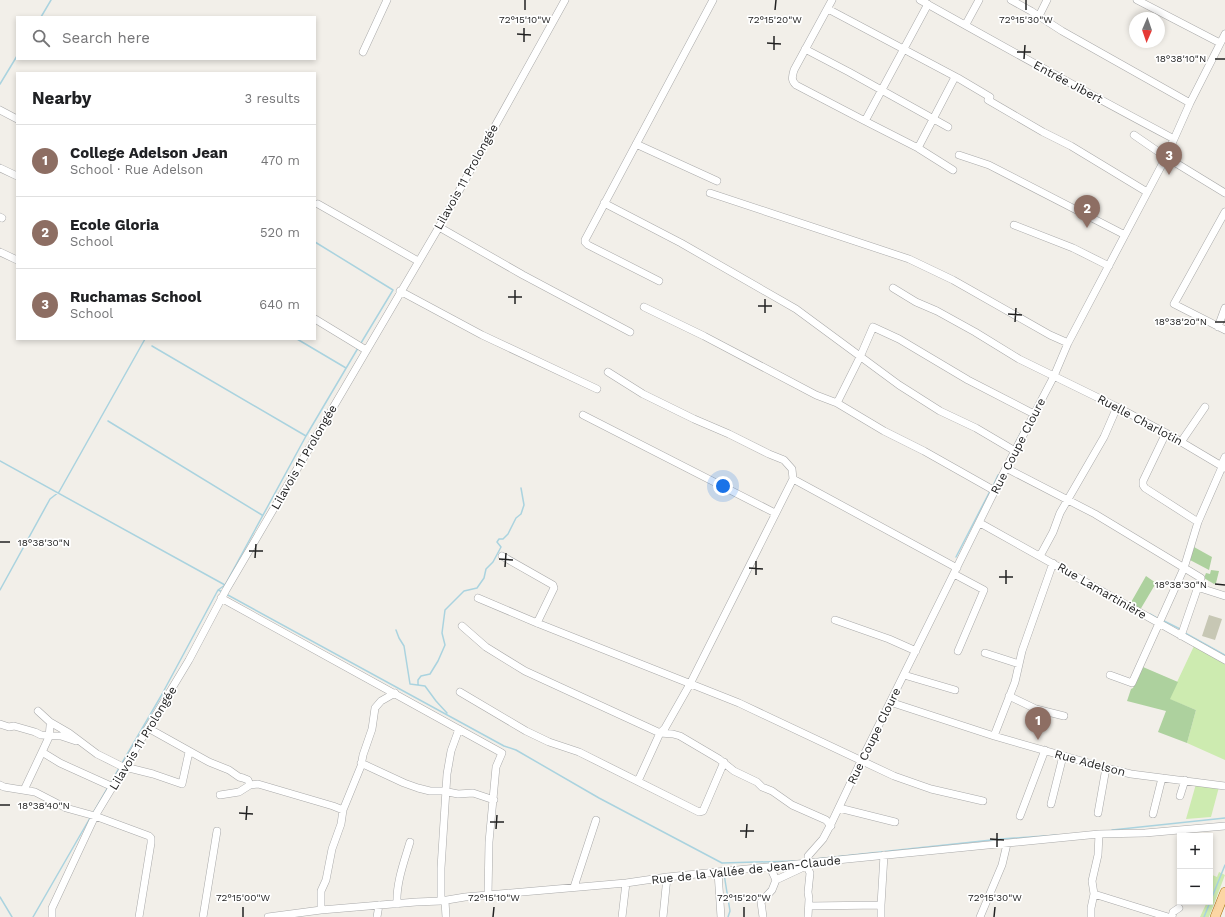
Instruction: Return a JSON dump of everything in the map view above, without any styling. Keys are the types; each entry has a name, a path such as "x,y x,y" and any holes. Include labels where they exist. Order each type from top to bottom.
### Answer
{"main road":[{"path":"1215,917 1225,892"}],"street":[{"path":"363,52 386,0"},
{"name":"Lilavois 11 Prolongée","path":"52,917 52,908 96,816 189,660 226,590 400,291 439,227 565,0"},
{"path":"660,281 586,244 586,237 713,0"},
{"path":"832,0 794,70 792,81 796,85 918,148 953,170"},
{"name":"Entrée Jibert","path":"920,0 966,24 1015,54 1174,139"},
{"path":"966,24 979,0"},
{"path":"1011,0 1062,31 1190,103"},
{"path":"1039,16 1047,0"},
{"path":"1137,0 1220,44"},
{"path":"865,121 928,4"},
{"path":"828,9 955,76 1043,132 1071,146 1148,192"},
{"name":"Rue Coupe Cloure","path":"807,862 824,840 890,702 1006,468 1054,376 1068,343 1166,157 1190,103 1225,34"},
{"path":"805,49 948,127"},
{"path":"918,148 955,76"},
{"path":"0,110 16,118"},
{"path":"1134,135 1166,157 1225,193"},
{"path":"636,144 717,181"},
{"path":"959,155 989,165 1125,235"},
{"path":"0,168 16,176"},
{"path":"710,193 909,259 953,280 1050,335 1068,343"},
{"path":"604,203 681,243 796,309 899,385 940,411 976,428 1015,451"},
{"path":"318,204 418,261"},
{"path":"1225,212 1174,304 1222,328 1225,308"},
{"path":"1014,225 1073,248 1109,266"},
{"path":"439,227 523,275 630,332"},
{"path":"0,252 16,260"},
{"name":"Ruelle Charlotin","path":"893,288 916,302 937,311 975,332 1019,359 1166,433 1223,467"},
{"path":"400,291 482,335 597,389"},
{"path":"644,307 704,336 816,395 837,403 884,431 924,451 995,491"},
{"path":"316,320 366,350"},
{"path":"837,403 873,327 899,339 968,380 1034,414"},
{"path":"608,372 643,394 694,420 729,434 768,454 784,460 792,469 793,479 690,684 665,728 660,734 638,781"},
{"path":"1040,556 1053,532 1060,513 1069,500 1104,436 1117,407"},
{"path":"1181,442 1205,407"},
{"path":"583,415 775,513"},
{"path":"1166,433 1143,481 1143,485 1145,488 1170,505 1198,522"},
{"path":"1110,675 1132,684 1184,568 1198,522 1223,467 1225,457"},
{"path":"1006,468 1102,518 1201,578 1182,633"},
{"path":"793,479 955,571 984,590 958,651"},
{"name":"Rue Lamartinière","path":"980,523 1159,624 1182,633 1225,660"},
{"path":"502,556 553,585 554,588 537,623"},
{"path":"994,736 1015,682 1030,625 1053,563"},
{"path":"1197,588 1225,596"},
{"path":"222,598 502,753 496,767 490,842 488,895"},
{"path":"478,598 739,703 894,776 924,786 983,801"},
{"path":"835,620 890,639 916,651"},
{"path":"462,626 486,647 525,671 660,734 673,734 680,736 724,762 734,771 757,782 762,787 772,791 792,804 822,817 831,826"},
{"path":"985,653 1019,664"},
{"path":"904,675 955,690"},
{"path":"460,692 550,742 579,752 701,812 703,811 714,788 724,762"},
{"path":"321,910 321,891 326,880 332,849 372,729 375,708 381,701 395,694"},
{"path":"1009,696 1036,709 1064,716"},
{"name":"Rue Adelson","path":"890,702 994,736 1106,768 1131,774 1225,786"},
{"path":"38,711 52,724 69,733 97,754 125,767 153,774 182,784 189,752"},
{"path":"24,790 50,736 50,726 52,724"},
{"path":"1,725 35,732 41,735 61,736 82,742"},
{"path":"148,728 189,752 248,780 250,785"},
{"path":"446,917 443,901 441,868 447,774 450,756 459,729"},
{"path":"1020,816 1045,750"},
{"path":"42,752 60,763 113,787"},
{"path":"1051,804 1063,756"},
{"path":"361,763 418,788 458,794 473,793 494,800"},
{"path":"1098,813 1106,768"},
{"path":"1153,814 1162,778"},
{"path":"1180,796 1185,780"},
{"path":"220,795 239,792 250,785 258,784 344,810"},
{"path":"0,785 35,792 66,808 96,816 150,836 151,838 139,917"},
{"path":"839,808 895,822"},
{"path":"574,887 596,820"},
{"name":"Rue de la Vallée de Jean-Claude","path":"268,917 321,910 443,901 465,897 626,883 667,877 807,862 1099,834 1145,834 1225,826"},
{"path":"203,917 216,831"},
{"path":"1091,917 1094,894 1092,881 1098,855 1099,834"},
{"path":"397,904 399,882 410,842"},
{"path":"980,917 1002,865 1007,844"},
{"path":"881,917 884,855"},
{"path":"763,917 761,902 772,890 776,880 807,862 810,873 808,917"},
{"path":"770,867 776,880"},
{"path":"718,872 721,917"},
{"path":"663,917 667,877"},
{"path":"622,917 626,883"},
{"path":"1094,894 1168,917"},
{"path":"377,917 379,905"},
{"path":"809,906 881,905"},
{"path":"1172,917 1173,912 1179,908"}],"shaded area":[{"path":"1209,615 1222,619 1215,640 1202,636"}],"green space":[{"path":"1194,547 1212,557 1209,570 1190,560"},
{"path":"1211,570 1219,571 1216,583 1214,584 1204,578 1206,573 1210,574"},
{"path":"1146,576 1156,583 1140,610 1130,604"},
{"path":"1194,646 1217,660 1225,663 1225,760 1187,743 1196,710 1169,699"},
{"path":"1143,667 1178,682 1170,699 1196,710 1187,743 1158,732 1166,711 1127,701 1131,689 1133,688"},
{"path":"1196,784 1219,787 1211,817 1186,819"},
{"path":"1219,872 1225,875 1209,917 1200,917 1206,905 1213,905 1213,875 1217,877"}],"waterway":[{"path":"42,16 51,0"},
{"path":"0,84 16,58"},
{"path":"316,243 393,290 361,343"},
{"path":"0,590 50,499 59,492 144,340"},
{"path":"299,340 346,368"},
{"path":"152,346 306,436"},
{"path":"122,763 161,696 218,590 225,585 306,436 358,348"},
{"path":"108,421 262,515"},
{"path":"1016,442 1026,423"},
{"path":"0,461 225,585"},
{"path":"993,486 998,475"},
{"path":"418,685 418,680 421,676 430,674 445,645 442,633 445,610 464,591 477,588 484,578 486,569 493,562 501,547 497,542 499,539 503,539 508,534 516,518 521,514 524,505 521,488"},
{"path":"956,557 990,491"},
{"path":"218,590 223,592"},
{"path":"226,594 504,746 516,750 599,798 722,863 795,861"},
{"path":"1150,614 1157,618"},
{"path":"1164,621 1180,629"},
{"path":"396,630 404,646 410,684 425,686 447,713"},
{"path":"1185,633 1225,655"},
{"path":"110,784 119,768"},
{"path":"93,813 108,787"},
{"path":"33,917 90,818"},
{"path":"1112,830 1225,818"},
{"path":"815,859 1001,839 1058,835"},
{"path":"1204,917 1225,865"},
{"path":"724,874 730,911 728,917"},
{"path":"0,897 12,917"}],"place":[{"name":"Ruchamas School","path":"1169,175"},
{"name":"Ecole Gloria","path":"1087,228"},
{"name":"College Adelson Jean","path":"1038,740"}]}
